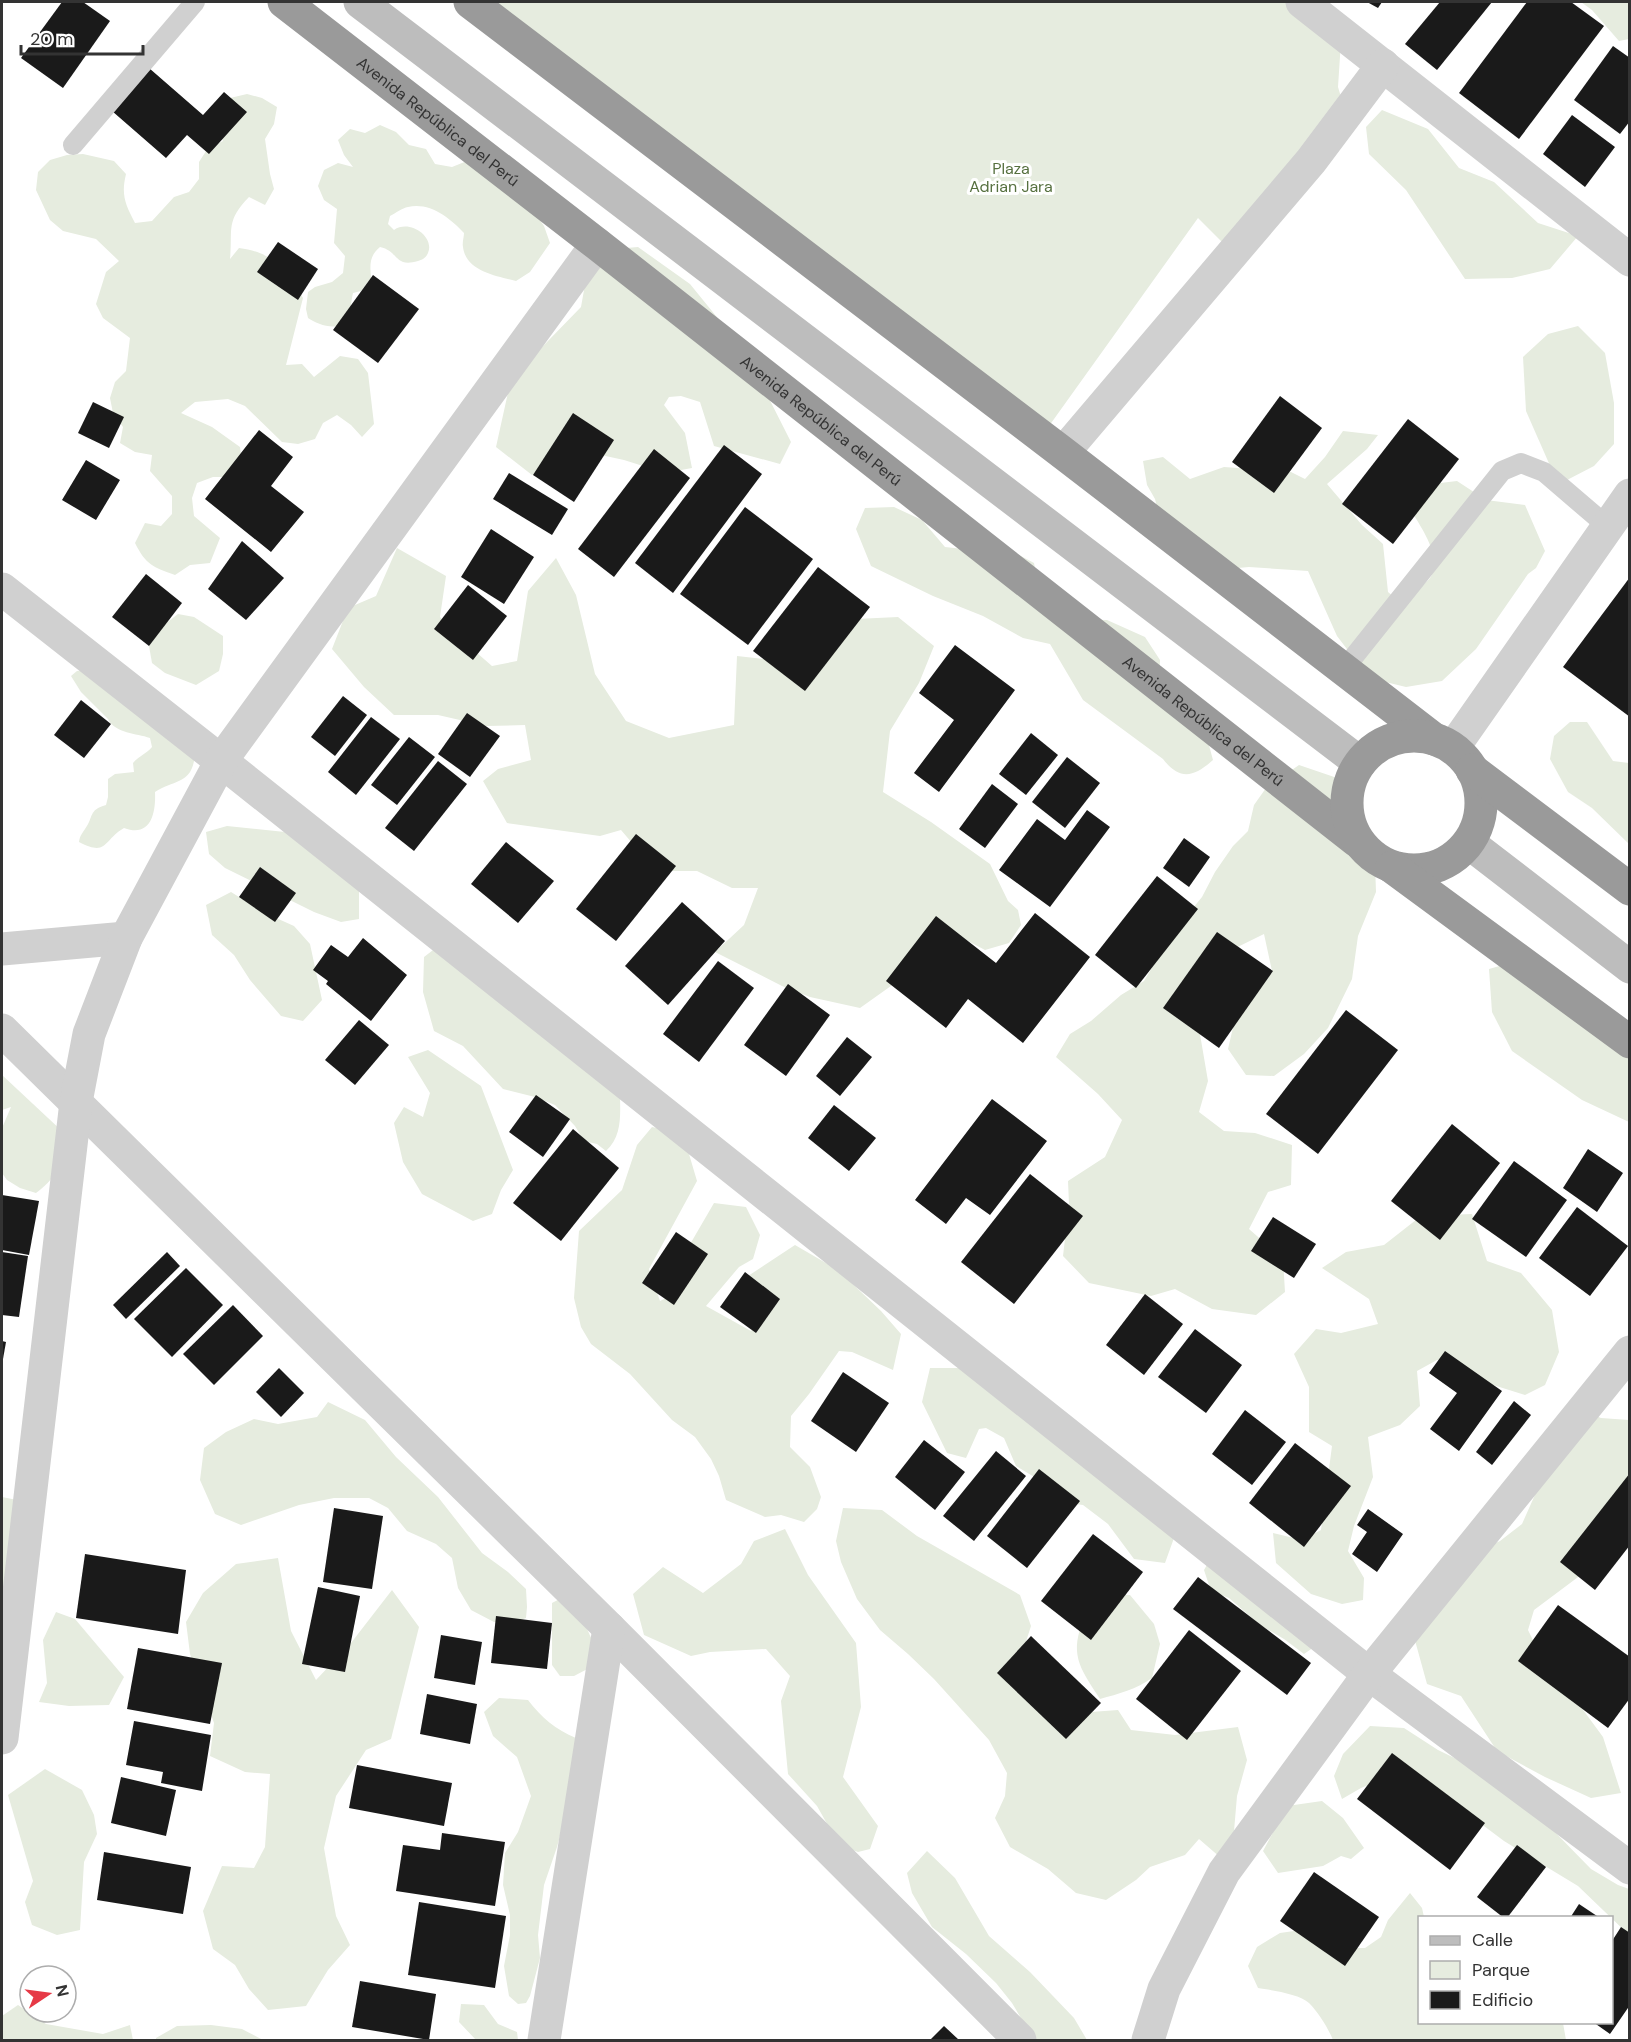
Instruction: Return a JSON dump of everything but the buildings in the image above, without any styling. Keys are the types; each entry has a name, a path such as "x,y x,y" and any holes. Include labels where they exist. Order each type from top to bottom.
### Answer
{"highway":[{"name":"Avenida República del Perú","path":"284,2 597,244 1357,841"},
{"path":"470,2 1064,453 1629,889"},
{"path":"1392,867 1415,871 1438,867 1458,855 1468,843 1476,830 1480,815 1480,792 1453,752 1413,735 1393,739 1374,748 1360,763 1350,781 1346,802 1349,822 1357,841 1373,857 1392,867 1629,1042"}],"street":[{"path":"360,2 1360,763"},
{"path":"1302,2 1629,260"},
{"path":"1064,453 1311,160 1383,65"},
{"path":"2,1738 76,1102 89,1034 126,938 220,761 597,244"},
{"path":"1453,752 1629,495"},
{"path":"2,589 1369,1674 1629,1868"},
{"path":"1468,843 1629,967"},
{"path":"2,949 126,938"},
{"path":"2,1030 609,1628 1020,2040"},
{"path":"1148,2040 1164,1989 1224,1872 1369,1674 1629,1352"},
{"path":"544,2040 609,1628"}],"lane":[{"path":"73,145 195,2"},
{"path":"1344,669 1502,471 1521,463 1544,472 1608,526"}],"green space":[{"name":"Plaza Adrian Jara","path":"489,2 1289,2 1341,41 1338,87 1344,107 1224,244 1198,218 1049,426"},
{"path":"1581,2 1629,2 1629,39 1619,41 1592,10"},
{"path":"247,94 262,98 277,107 274,124 265,139 274,189 265,205 249,197 236,213 232,226 230,259 239,248 251,250 270,258 285,271 303,298 286,365 302,364 314,377 340,356 358,359 368,373 374,424 362,437 337,415 323,423 315,439 298,444 282,442 245,406 228,399 195,402 181,413 212,427 240,447 242,464 231,477 213,477 197,483 192,498 194,516 220,538 210,563 190,565 175,575 151,564 135,543 145,523 161,526 172,514 172,496 150,471 152,455 135,452 120,443 123,427 113,413 110,398 115,382 126,371 130,338 103,318 96,304 106,272 119,261 96,239 63,231 50,220 36,190 38,172 50,160 67,155 83,154 114,161 126,174 125,199 135,223 152,221 174,197 189,192 199,179 199,162 208,148 223,141 217,126 222,110 230,98"},
{"path":"1382,110 1428,129 1459,168 1494,182 1538,223 1578,236 1550,269 1512,278 1465,279 1406,190 1369,154 1366,127"},
{"path":"380,125 396,132 409,145 426,149 435,164 452,167 467,161 514,183 544,226 550,243 530,272 516,281 484,272 470,262 465,255 464,233 452,222 432,209 408,207 390,216 388,224 394,230 407,227 420,231 428,241 426,256 410,263 400,261 391,252 380,247 372,257 371,278 361,291 353,293 349,315 345,323 329,326 308,318 306,309 308,292 315,287 332,282 343,273 345,256 334,243 337,209 324,200 318,186 324,170 338,163 353,167 344,155 338,140 350,129 365,133"},
{"path":"638,247 690,284 746,353 791,442 780,464 714,446 700,402 681,396 669,397 664,405 685,433 692,468 665,473 624,460 578,450 532,475 496,447 511,379 581,307 591,251"},
{"path":"1578,326 1605,353 1614,403 1614,444 1594,466 1567,480 1551,468 1526,411 1523,357 1548,334"},
{"path":"1343,431 1378,435 1367,449 1327,484 1362,525 1383,544 1388,592 1400,602 1428,581 1433,570 1433,553 1430,544 1412,512 1432,484 1457,481 1486,500 1525,505 1545,551 1536,568 1528,574 1476,649 1442,681 1406,687 1369,678 1337,636 1308,571 1249,567 1227,569 1163,531 1155,499 1147,485 1143,461 1163,457 1190,479 1224,467 1291,472 1305,479 1325,457"},
{"path":"894,507 922,520 945,547 1019,555 1034,563 1042,603 1064,619 1107,620 1145,637 1160,660 1159,686 1207,738 1213,760 1193,773 1175,771 1163,759 1083,700 1050,644 1023,638 983,616 933,596 871,566 856,529 865,508"},
{"path":"397,548 446,576 440,617 492,666 517,661 528,591 556,558 576,595 595,674 626,721 669,738 734,725 737,656 781,661 856,619 898,617 934,646 919,683 890,731 883,792 931,822 990,864 1008,901 1018,910 1021,925 1009,943 985,950 951,932 905,976 860,1008 810,997 782,986 715,952 744,925 758,888 732,888 697,871 659,871 621,830 600,836 507,823 483,781 498,769 531,760 525,725 486,726 438,715 394,715 364,687 332,649 348,608 376,596"},
{"path":"178,614 194,617 223,636 223,654 219,671 196,685 165,673 152,663 149,646 165,624"},
{"path":"85,670 195,753 194,763 187,776 155,792 153,815 146,827 140,830 124,828 104,845 95,848 79,842 96,809 106,805 108,779 115,774 134,772 133,763 152,747 150,738 116,728 81,692 71,676 77,671"},
{"path":"1570,722 1587,722 1613,761 1629,763 1629,844 1592,808 1568,792 1550,759 1554,736"},
{"path":"1299,765 1343,780 1374,836 1376,892 1358,936 1352,979 1328,1028 1304,1054 1274,1076 1246,1075 1228,1049 1235,1019 1272,971 1264,934 1203,964 1195,1005 1208,1081 1199,1112 1224,1131 1255,1133 1292,1145 1291,1185 1268,1192 1249,1229 1283,1259 1285,1292 1256,1315 1212,1309 1175,1289 1151,1296 1089,1283 1063,1256 1069,1204 1068,1181 1105,1157 1122,1120 1098,1094 1056,1057 1070,1034 1091,1021 1121,995 1144,981 1174,931 1202,897 1215,872 1233,846 1248,831 1254,805 1266,788"},
{"path":"227,826 285,832 359,880 359,919 341,922 314,912 225,868 209,854 206,832"},
{"path":"231,892 265,913 294,926 310,944 322,1000 303,1021 281,1016 250,980 234,955 212,935 206,905"},
{"path":"437,947 620,1092 618,1131 606,1151 597,1144 584,1141 575,1126 555,1105 503,1089 463,1046 434,1031 423,992 424,957"},
{"path":"1524,959 1629,1045 1629,1122 1582,1100 1512,1051 1492,1012 1489,969"},
{"path":"428,1050 481,1086 513,1170 501,1190 492,1214 473,1221 422,1194 403,1162 394,1123 404,1107 423,1117 430,1093 408,1057"},
{"path":"2,1075 63,1132 60,1159 55,1173 51,1180 36,1193 20,1188 7,1180 2,1173 2,1128 11,1107 2,1110"},
{"path":"652,1127 670,1131 689,1154 697,1181 649,1269 660,1301 684,1289 689,1246 714,1203 746,1207 760,1235 753,1259 739,1267 706,1306 751,1331 767,1306 742,1280 795,1245 838,1270 881,1311 901,1334 893,1370 852,1352 839,1351 791,1416 790,1447 810,1467 821,1497 817,1509 804,1522 781,1515 765,1517 726,1500 711,1459 695,1437 672,1420 630,1374 591,1344 581,1327 574,1298 579,1231 622,1190 637,1145"},
{"path":"1472,1214 1487,1261 1521,1273 1552,1310 1559,1352 1545,1385 1525,1395 1490,1384 1453,1358 1437,1360 1417,1371 1420,1406 1400,1425 1368,1437 1373,1477 1354,1526 1348,1551 1364,1578 1363,1600 1342,1604 1311,1594 1276,1563 1273,1533 1302,1540 1321,1530 1332,1446 1309,1432 1309,1387 1294,1354 1316,1329 1341,1333 1378,1324 1369,1299 1322,1268 1346,1252 1384,1245 1421,1216"},
{"path":"930,1368 965,1368 1174,1538 1165,1563 1134,1559 1108,1524 1083,1505 1067,1503 1046,1484 1016,1466 1004,1438 986,1428 979,1429 966,1458 947,1453 922,1402"},
{"path":"328,1402 365,1420 396,1457 438,1497 482,1553 526,1589 526,1618 515,1622 494,1622 471,1610 458,1588 452,1558 436,1544 407,1531 388,1508 369,1498 334,1498 299,1505 241,1525 215,1514 200,1480 204,1448 226,1432 254,1419 278,1424 317,1417"},
{"path":"1569,1405 1601,1418 1629,1420 1629,1539 1534,1610 1528,1630 1547,1669 1578,1703 1603,1737 1621,1793 1591,1798 1497,1751 1461,1696 1427,1684 1411,1626 1430,1573 1500,1541 1522,1524"},
{"path":"2,1497 17,1500 2,1605"},
{"path":"843,1508 882,1510 917,1536 1020,1595 1031,1626 1022,1654 1091,1712 1118,1710 1131,1730 1175,1735 1238,1727 1247,1760 1237,1796 1234,1831 1221,1858 1199,1839 1185,1855 1150,1867 1136,1880 1106,1900 1076,1893 1048,1869 1010,1847 995,1818 1005,1796 1007,1773 989,1740 934,1679 880,1630 857,1599 841,1562 836,1541"},
{"path":"785,1529 808,1575 856,1643 861,1707 843,1777 878,1826 870,1849 858,1852 839,1845 817,1806 788,1774 781,1701 790,1676 766,1649 710,1652 691,1656 644,1635 633,1594 663,1567 703,1593 741,1564 754,1541"},
{"path":"278,1558 291,1631 316,1680 351,1643 392,1590 419,1627 391,1739 366,1750 336,1796 324,1848 336,1916 350,1945 328,1970 306,2006 268,2010 249,1989 235,1965 213,1949 203,1911 222,1866 254,1868 265,1847 270,1774 245,1772 210,1756 214,1723 190,1654 186,1622 203,1593 236,1564"},
{"path":"1208,1563 1317,1645 1304,1654 1260,1625 1229,1598 1211,1591 1204,1570"},
{"path":"571,1593 592,1640 595,1665 574,1676 560,1676 552,1665 552,1603"},
{"path":"1109,1594 1130,1595 1154,1624 1160,1644 1152,1678 1134,1688 1100,1699 1083,1672 1077,1646 1078,1636 1089,1608 1094,1602"},
{"path":"56,1612 75,1619 124,1677 109,1705 69,1706 39,1702 47,1683 43,1640"},
{"path":"499,1698 528,1700 549,1722 576,1738 568,1806 544,1885 538,1935 540,1958 530,1996 526,2003 518,2004 509,1996 504,1966 510,1935 510,1915 503,1885 505,1853 518,1832 531,1796 517,1757 493,1736 484,1712"},
{"path":"1370,1726 1404,1728 1438,1750 1508,1784 1591,1869 1629,1889 1629,1935 1613,1920 1613,1916 1609,1916 1578,1886 1504,1841 1408,1769 1361,1788 1342,1799 1334,1776 1343,1754"},
{"path":"45,1769 82,1790 94,1815 97,1834 84,1862 80,1930 57,1935 32,1925 25,1902 33,1881 8,1795"},
{"path":"1322,1801 1343,1818 1364,1848 1351,1859 1341,1856 1323,1866 1278,1873 1263,1851 1287,1806"},
{"path":"927,1851 955,1878 989,1936 1030,1972 1074,2018 1087,2040 1034,2040 1012,2003 996,1983 966,1954 932,1927 912,1893 907,1873"},
{"path":"1410,1893 1422,1908 1424,1916 1418,1916 1418,2024 1563,2024 1566,2040 1333,2040 1320,2016 1309,2003 1299,1997 1258,1988 1248,1966 1257,1947 1280,1933 1294,1931 1329,1939 1345,1948 1365,1948 1381,1937 1388,1920"},
{"path":"461,2004 484,2005 498,2024 517,2032 518,2040 476,2040 459,2022"},
{"path":"18,2005 18,2024 46,2024 103,2034 130,2025 133,2040 2,2040 2,2016"},
{"path":"211,2025 242,2029 263,2040 156,2040 177,2026"}]}
